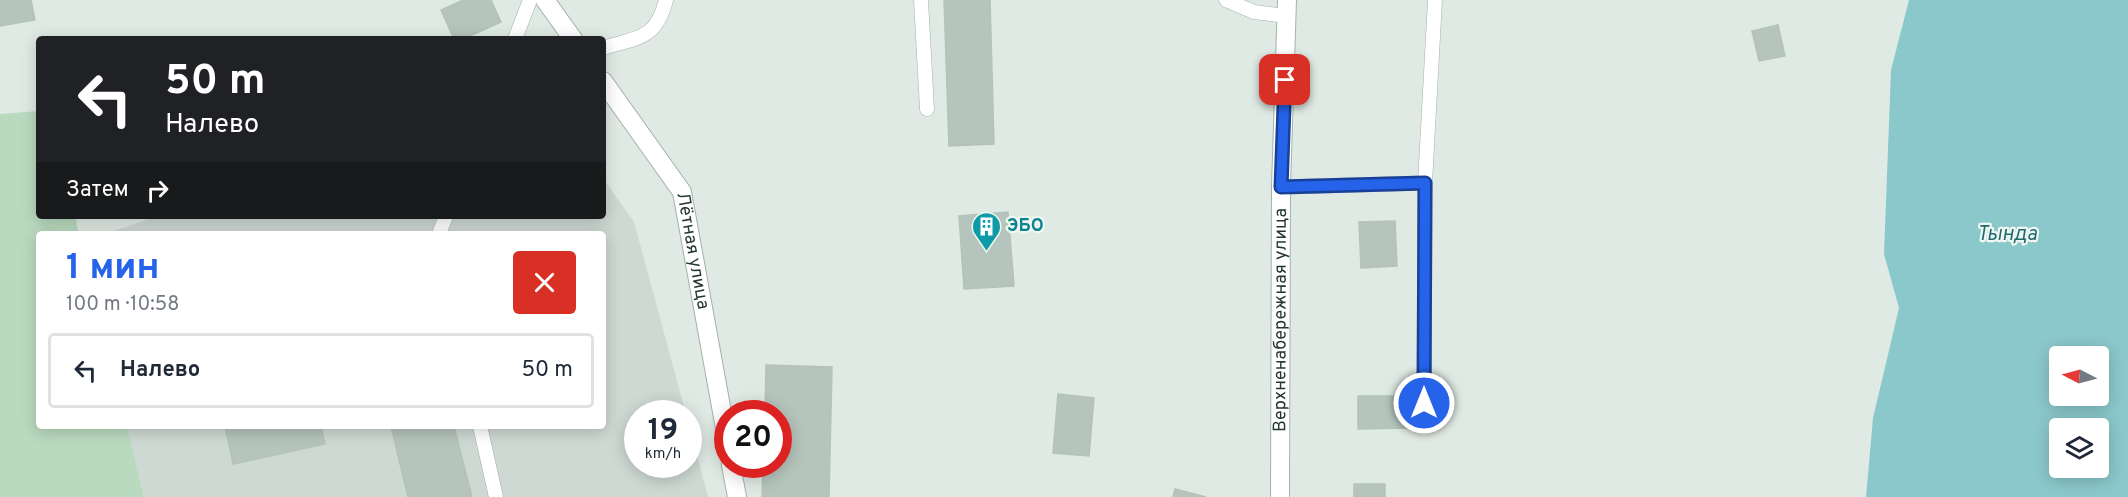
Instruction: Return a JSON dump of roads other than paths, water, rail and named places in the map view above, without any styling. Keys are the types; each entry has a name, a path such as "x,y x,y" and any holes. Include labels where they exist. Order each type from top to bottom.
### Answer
{"street":[{"path":"546,0 571,36"},
{"name":"Верхненабережная улица","path":"1280,497 1281,187 1287,8"},
{"name":"Лётная улица","path":"606,85 682,192 720,400"},
{"path":"733,478 737,497"}],"lane":[{"path":"515,36 530,0"},
{"path":"606,47 648,34 662,17 666,0"},
{"path":"921,0 927,109"},
{"path":"1226,0 1254,12 1287,8"},
{"path":"1424,403 1425,183 1435,0"},
{"path":"1281,187 1425,183"},
{"path":"481,429 496,497"}],"water":[{"name":"Тында","path":"1909,0 2128,0 2128,497 1866,497 1873,418 1899,308 1884,254 1891,70"}],"place":[{"name":"ЭБО","path":"986,252"}]}
